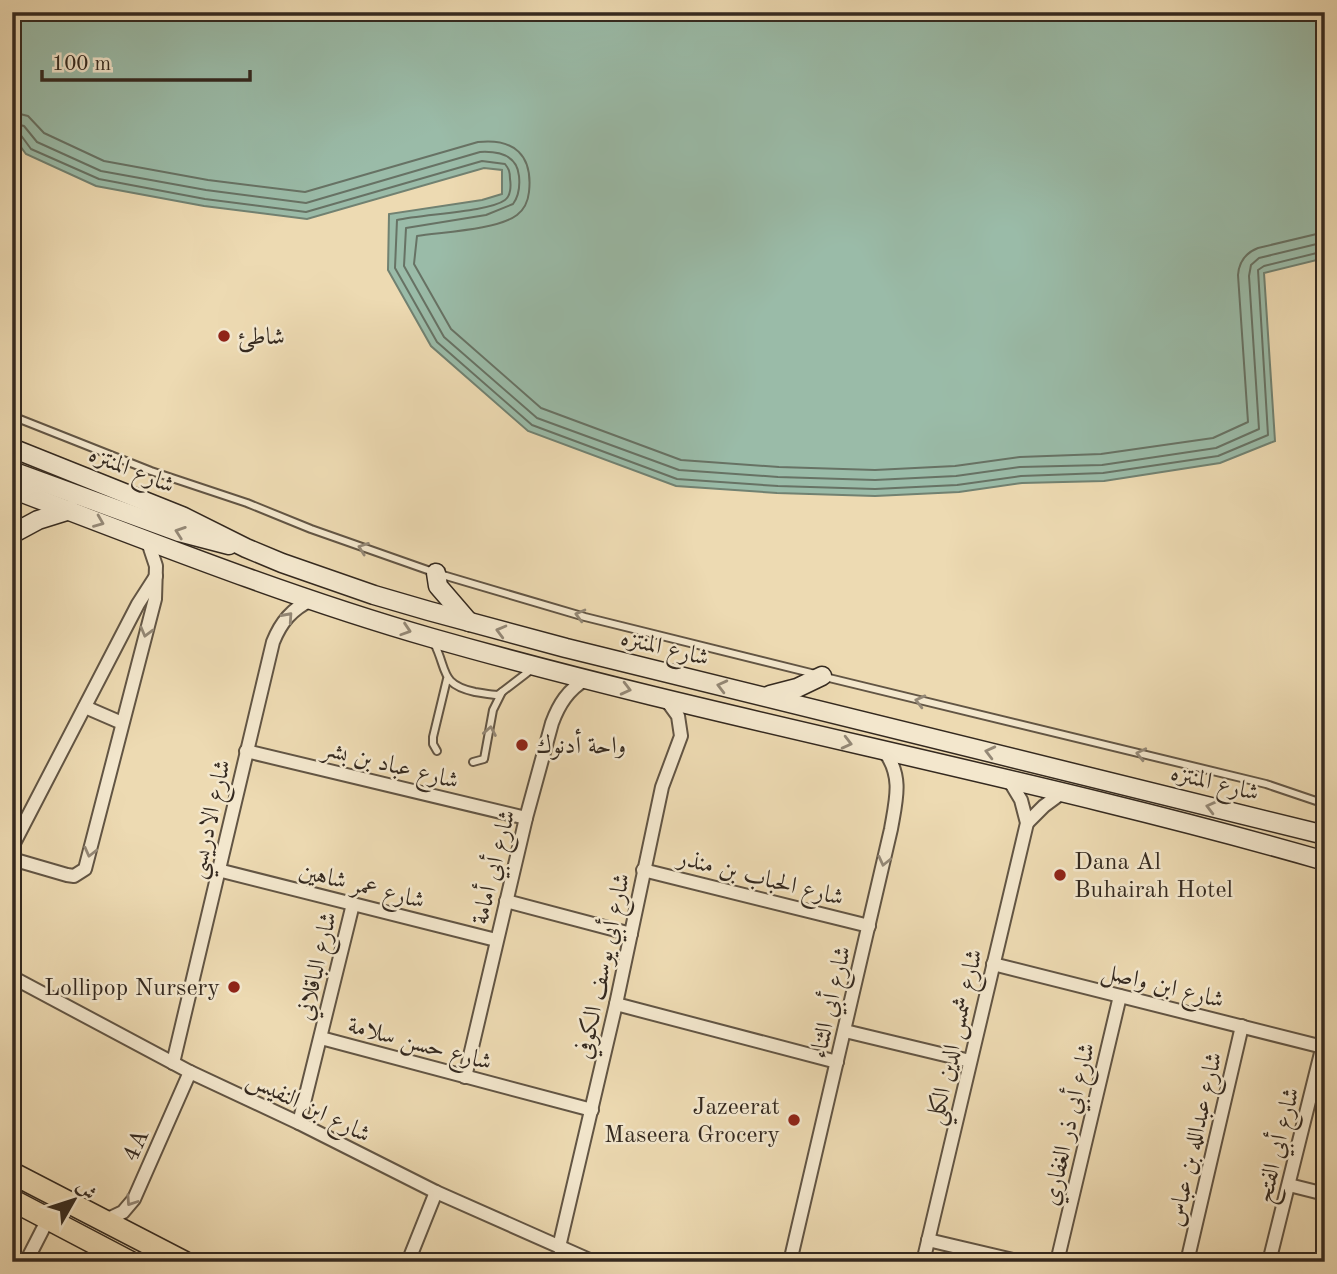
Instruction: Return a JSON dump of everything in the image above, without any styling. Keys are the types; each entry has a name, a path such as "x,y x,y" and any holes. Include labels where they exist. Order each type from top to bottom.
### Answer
{"main road":[{"name":"شارع المنتزه","path":"12,448 182,516 246,548 374,595 469,622 1325,835"},
{"path":"13,478 212,542 246,548"},
{"name":"شارع المنتزه","path":"13,478 70,510 148,542 311,600 431,638 586,679 1216,830 1325,861"},
{"path":"12,534 38,520 70,510"},
{"path":"436,573 438,586 469,622"},
{"path":"765,696 797,688 822,676"},
{"path":"1216,830 1227,826 1259,831 1263,824 1261,819"},
{"path":"12,1173 184,1262"},
{"path":"12,1200 118,1259"}],"street":[{"path":"12,859 74,876 85,869 155,599 154,558 148,542"},
{"path":"12,847 138,604 156,575"},
{"name":"شارع الادريسي","path":"173,1063 273,642 283,621 311,600"},
{"name":"شارع أبي أمامة","path":"465,1077 526,818 556,712 568,692 586,679"},
{"name":"شارع أبي يوسف الكوفي","path":"559,1247 617,1004 643,870 666,773 681,736 678,716 665,698"},
{"path":"85,707 122,723"},
{"name":"شارع عباد بن بشر","path":"246,751 526,818"},
{"name":"شارع أبي الثناء","path":"789,1262 845,1031 897,796 896,773 885,752"},
{"path":"1009,780 1021,800 1027,823"},
{"path":"1027,823 1063,792"},
{"name":"شارع شمس الدين الكلي","path":"923,1262 1027,823"},
{"name":"شارع عمر شاهين","path":"218,870 496,940"},
{"name":"شارع الحباب بن منذر","path":"643,870 869,926"},
{"path":"506,901 631,934"},
{"name":"شارع الباقلاني","path":"321,1038 353,904"},
{"name":"شارع ابن واصل","path":"993,964 1242,1026 1324,1043"},
{"name":"شارع ابن النفيس","path":"13,979 190,1072 436,1192 594,1262"},
{"name":"شارع أبي ذر الغفاري","path":"1058,1262 1120,996"},
{"path":"617,1004 837,1062"},
{"name":"شارع عبدالله بن عباس","path":"1187,1262 1242,1026"},
{"path":"845,1031 970,1061"},
{"name":"شارع حسن سلامة","path":"299,1123 321,1038 592,1110"},
{"name":"شارع أبي الفتح","path":"1269,1262 1324,1043"},
{"name":"4A","path":"104,1221 123,1212 134,1199 190,1072"},
{"path":"1289,1185 1325,1194"},
{"path":"408,1262 436,1192"},
{"path":"26,1262 48,1219"},
{"path":"928,1240 1021,1262"}],"lane":[{"path":"12,416 151,471 247,503 323,534 436,573 585,617 1253,780 1325,804"},
{"path":"431,638 447,677 458,688 491,695 502,692"},
{"path":"473,762 484,759 493,710 502,692 524,673 538,666"},
{"path":"437,751 433,737 447,677"}],"water":[{"path":"12,12 1325,12 1325,258 1264,273 1275,441 1220,463 1104,481 1022,483 959,492 875,496 676,486 528,431 431,346 388,270 389,214 482,200 502,194 502,170 484,168 307,219 204,206 96,186 26,154 12,135"},
{"path":"12,182 20,212 12,275"}],"place":[{"name":"شاطئ","path":"224,336"},
{"name":"واحة أدنوك","path":"522,745"},
{"name":"Dana Al Buhairah Hotel","path":"1060,875"},
{"name":"Lollipop Nursery","path":"234,987"},
{"name":"Jazeerat Maseera Grocery","path":"794,1120"}]}
